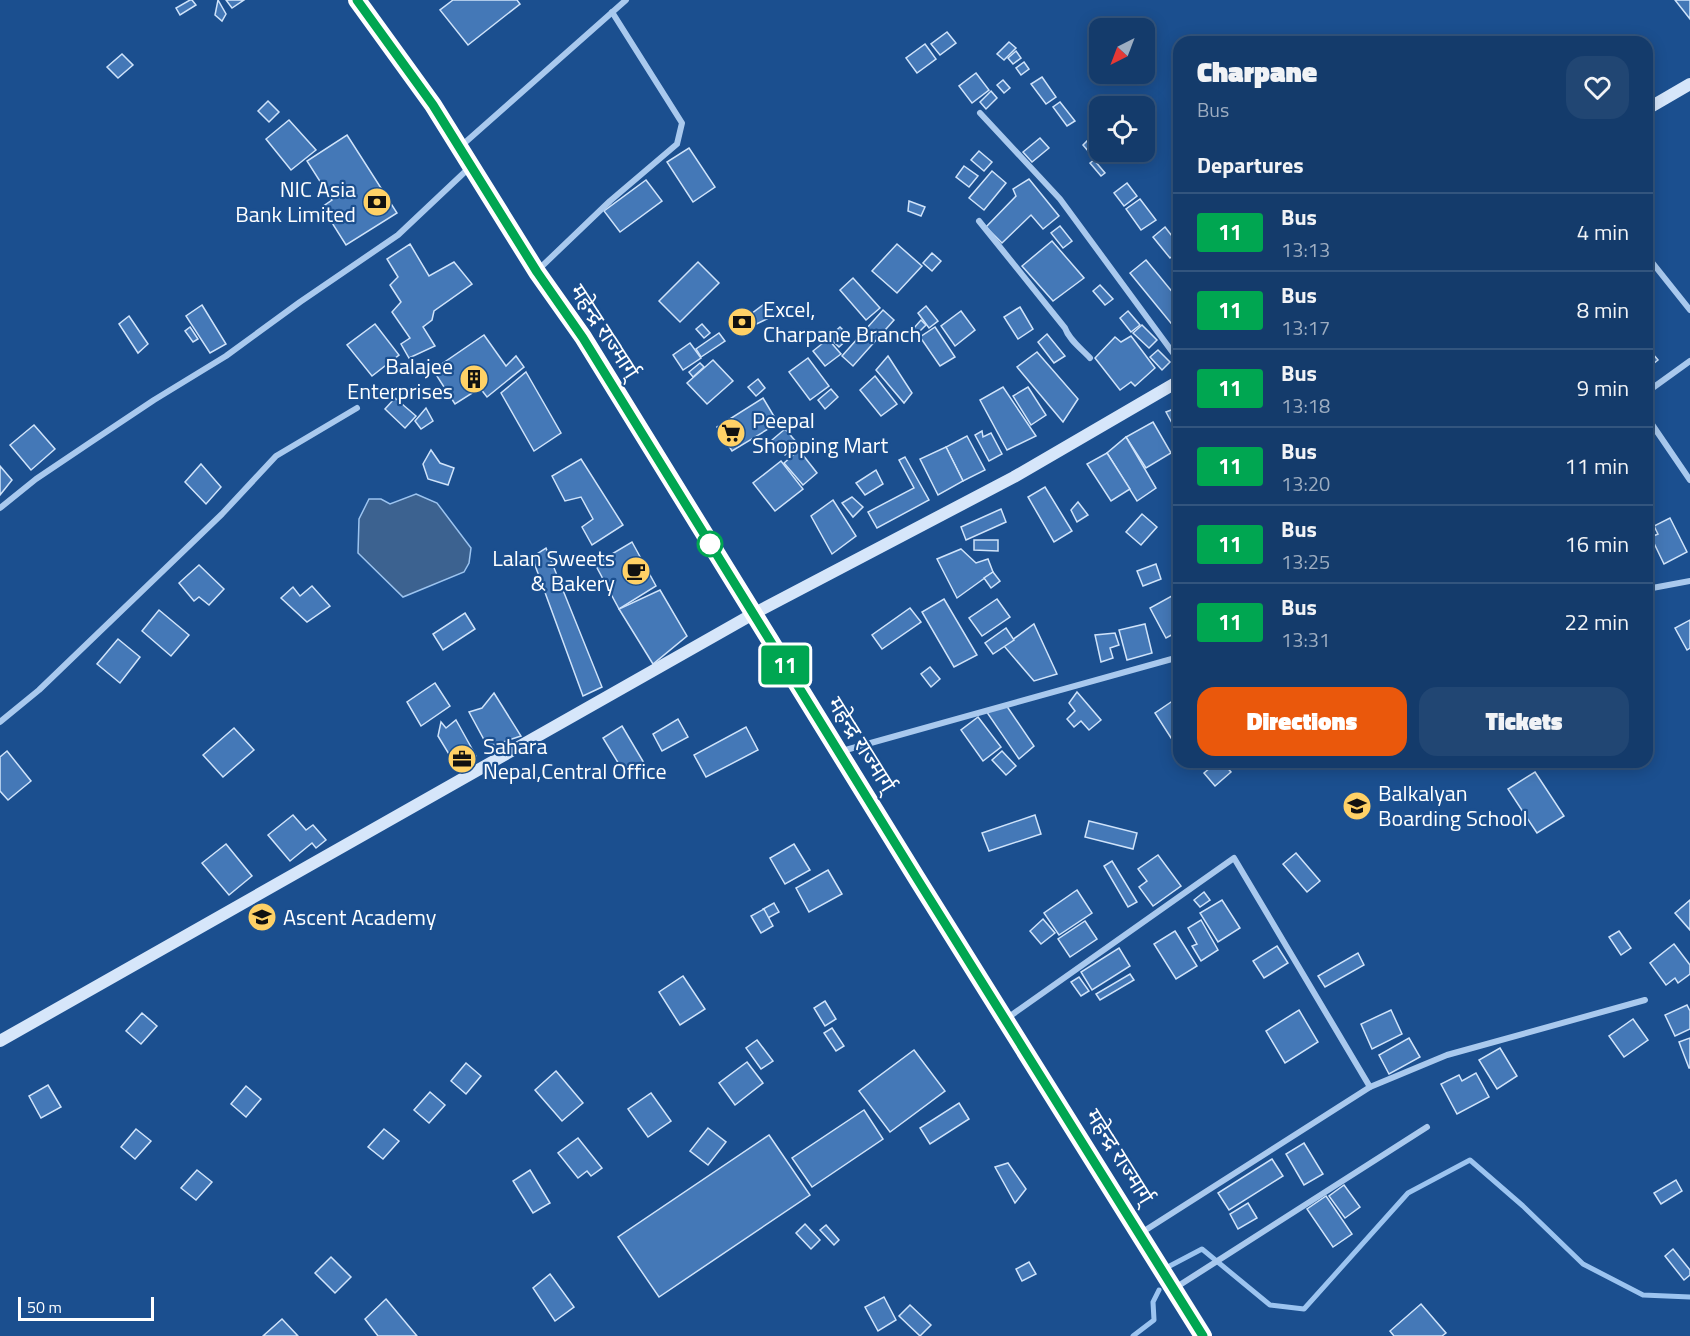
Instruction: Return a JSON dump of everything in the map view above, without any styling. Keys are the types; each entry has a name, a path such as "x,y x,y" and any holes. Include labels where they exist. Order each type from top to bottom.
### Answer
{"highway":[{"name":"महेन्द्र राज्मार्ग्","path":"357,0 433,105 537,272 583,338 1203,1336"}],"street":[{"path":"460,147 626,0"},
{"path":"537,272 610,201 677,144 682,123 612,12"},
{"path":"1653,106 1690,84"},
{"path":"980,114 1060,199 1173,353"},
{"path":"0,508 91,442 226,356 398,235 471,166"},
{"path":"979,221 1065,328 1068,336 1075,340 1090,358"},
{"path":"1653,264 1690,310"},
{"path":"1653,388 1690,361"},
{"path":"0,1041 753,614 1014,477 1173,384"},
{"path":"0,722 39,690 222,514 276,456 357,408"},
{"path":"1653,426 1690,480"},
{"path":"1653,588 1690,581"},
{"path":"839,752 1173,659"},
{"path":"1006,1019 1234,858 1370,1087"},
{"path":"1140,1234 1370,1087 1447,1055 1645,1000"},
{"path":"1174,1289 1427,1127"}],"water":[{"path":"416,494 437,503 471,548 469,563 464,572 403,597 358,553 359,519 369,499 381,499 390,504"}],"building":[{"path":"190,0 196,5 180,15 176,8"},
{"path":"218,0 226,14 222,21 215,15"},
{"path":"226,0 244,0 232,8"},
{"path":"453,0 517,0 520,4 468,45 440,10"},
{"path":"1675,0 1690,0 1690,19"},
{"path":"947,32 956,43 940,55 931,44"},
{"path":"1009,42 1016,48 1004,60 997,54"},
{"path":"925,44 936,59 917,73 906,58"},
{"path":"1016,51 1021,58 1013,64 1008,58"},
{"path":"122,54 133,65 118,78 107,67"},
{"path":"1024,62 1029,69 1021,75 1016,68"},
{"path":"976,73 989,90 972,103 959,86"},
{"path":"1042,77 1056,97 1046,104 1031,84"},
{"path":"1003,80 1010,88 1004,93 997,85"},
{"path":"991,91 997,98 986,109 980,102"},
{"path":"268,101 279,112 269,122 258,111"},
{"path":"1060,102 1075,121 1067,126 1053,107"},
{"path":"289,120 316,150 291,170 266,139"},
{"path":"347,135 397,213 346,245 322,207 332,200 307,161"},
{"path":"1040,138 1049,148 1032,162 1023,152"},
{"path":"1089,139 1089,152 1083,145"},
{"path":"689,148 715,187 693,202 667,162"},
{"path":"979,151 992,162 984,171 971,160"},
{"path":"1096,162 1105,173 1101,176 1090,163"},
{"path":"964,166 978,176 969,187 956,177"},
{"path":"992,171 1006,183 984,210 969,198"},
{"path":"1029,179 1059,216 1043,229 1031,215 1002,243 986,227 1016,196 1013,189"},
{"path":"646,180 662,201 620,232 604,211"},
{"path":"1127,183 1137,196 1124,206 1114,193"},
{"path":"1140,199 1156,220 1141,230 1126,209"},
{"path":"909,201 925,207 921,216 908,211"},
{"path":"1060,226 1072,241 1063,248 1051,233"},
{"path":"1165,227 1173,237 1173,256 1170,258 1153,237"},
{"path":"1052,241 1084,278 1053,301 1022,266"},
{"path":"410,244 429,276 454,262 472,284 434,311 432,320 423,327 435,346 409,358 401,344 410,338 392,312 401,302 390,285 398,277 387,259"},
{"path":"897,244 922,266 897,293 872,271"},
{"path":"932,253 941,261 932,271 923,263"},
{"path":"1146,260 1173,293 1173,326 1130,273"},
{"path":"698,262 719,283 680,322 659,301"},
{"path":"853,278 880,308 866,320 840,290"},
{"path":"1100,285 1113,299 1105,305 1093,291"},
{"path":"202,305 226,344 210,353 186,316"},
{"path":"763,305 769,318 748,328 743,320"},
{"path":"926,306 938,321 929,328 918,313"},
{"path":"1020,307 1033,329 1018,339 1004,317"},
{"path":"883,310 894,320 853,366 842,356"},
{"path":"961,311 975,330 955,346 941,326"},
{"path":"1128,311 1140,325 1131,332 1120,318"},
{"path":"129,316 148,344 138,353 119,324"},
{"path":"921,320 926,325 917,334 913,329"},
{"path":"375,324 399,355 372,376 347,345"},
{"path":"702,324 710,333 704,338 696,329"},
{"path":"1142,325 1157,340 1149,348 1133,333"},
{"path":"190,327 198,339 193,342 185,331"},
{"path":"840,327 850,337 839,347 829,337"},
{"path":"935,327 955,357 940,366 920,337"},
{"path":"719,333 725,341 701,357 696,349"},
{"path":"1047,334 1065,356 1054,363 1038,342"},
{"name":"Balajee Enterprises","path":"484,335 506,366 516,356 524,367 487,397 480,388 455,404 433,370"},
{"path":"1131,336 1155,368 1135,386 1131,382 1120,390 1095,358 1115,337 1121,342"},
{"path":"828,339 841,354 825,366 813,351"},
{"path":"690,343 701,358 683,370 673,355"},
{"path":"1158,350 1170,362 1162,370 1150,357"},
{"path":"1037,352 1078,399 1063,422 1017,367"},
{"path":"1653,354 1658,360 1653,364"},
{"path":"888,356 912,393 904,403 876,370"},
{"path":"808,358 829,386 810,400 789,372"},
{"path":"713,360 733,381 707,404 687,383"},
{"path":"700,363 704,367 693,377 689,372"},
{"path":"526,372 561,433 534,451 501,393"},
{"path":"875,376 897,404 881,416 860,390"},
{"path":"758,379 765,388 756,396 748,387"},
{"path":"1003,387 1036,436 1007,450 980,400"},
{"path":"1028,387 1046,415 1031,425 1013,396"},
{"path":"831,389 838,397 825,409 818,400"},
{"path":"395,398 416,416 405,428 385,409"},
{"path":"763,398 778,423 732,451 717,427"},
{"path":"426,408 433,421 421,429 415,421"},
{"path":"1173,409 1173,425 1166,412"},
{"path":"1153,422 1171,453 1146,468 1126,437"},
{"path":"34,425 55,449 31,470 10,445"},
{"path":"785,429 798,444 785,455 772,440"},
{"path":"982,431 983,437 991,433 1002,454 989,461 975,435"},
{"path":"967,436 985,470 963,481 946,447"},
{"path":"1126,437 1156,488 1137,501 1107,453"},
{"path":"946,447 963,481 938,495 920,459"},
{"path":"431,450 440,463 454,468 448,485 428,479 423,464"},
{"path":"799,450 817,473 803,485 784,463"},
{"path":"1107,453 1130,489 1111,501 1087,464"},
{"path":"905,457 929,500 877,528 868,512 914,488 899,460"},
{"path":"581,459 623,525 592,545 582,527 593,519 581,497 565,501 552,476"},
{"path":"781,461 803,489 775,511 753,483"},
{"path":"201,464 221,487 206,504 185,482"},
{"path":"0,466 12,480 0,495"},
{"path":"876,470 883,484 865,495 856,483"},
{"path":"1045,487 1072,531 1054,542 1028,497"},
{"path":"852,497 863,507 853,517 842,503"},
{"path":"833,500 856,536 832,554 811,516"},
{"path":"1078,502 1088,515 1077,522 1071,510"},
{"path":"1001,509 1006,522 966,540 961,527"},
{"path":"1142,514 1157,527 1141,545 1126,532"},
{"path":"1670,518 1687,552 1664,564 1653,541 1653,536 1658,534 1654,526"},
{"path":"974,540 998,540 998,551 974,550"},
{"path":"632,542 656,586 619,609 595,564"},
{"path":"546,548 602,687 583,696 532,557"},
{"path":"961,549 976,563 988,559 993,572 957,598 937,559"},
{"path":"1156,564 1161,579 1143,586 1137,571"},
{"path":"199,565 224,589 209,605 199,597 194,601 179,583"},
{"path":"993,572 1000,581 991,588 984,578"},
{"path":"312,586 330,606 307,622 281,598 293,587 300,596"},
{"path":"660,590 687,636 653,664 619,609"},
{"path":"1173,595 1173,634 1166,638 1150,608"},
{"path":"944,599 977,655 954,667 922,612"},
{"path":"997,599 1010,617 982,636 969,618"},
{"path":"910,608 921,622 882,649 872,635"},
{"path":"159,610 189,635 171,656 142,631"},
{"path":"465,613 475,629 443,650 433,634"},
{"path":"1690,620 1690,648 1687,650 1675,628"},
{"path":"1034,624 1057,674 1034,681 1004,646"},
{"path":"1145,624 1152,653 1127,660 1119,630"},
{"path":"1006,628 1014,640 993,654 985,643"},
{"path":"1115,633 1119,645 1110,648 1113,658 1101,662 1095,635"},
{"path":"118,639 140,657 120,683 97,664"},
{"path":"930,667 940,679 931,687 921,674"},
{"path":"435,683 450,706 421,726 407,702"},
{"path":"1077,692 1101,720 1089,730 1081,721 1074,727 1067,719 1075,711 1069,703"},
{"path":"494,693 521,736 488,747 469,712 482,708"},
{"path":"1173,701 1173,741 1155,713"},
{"path":"1006,705 1034,746 1019,759 986,711"},
{"path":"978,717 1001,747 983,761 961,730"},
{"path":"678,719 688,737 662,751 653,734"},
{"path":"456,720 476,756 458,769 438,736 441,722 446,728"},
{"path":"622,726 644,763 625,774 603,738"},
{"path":"746,727 758,750 706,777 694,755"},
{"path":"234,728 254,750 223,777 203,755"},
{"path":"7,751 31,781 8,800 0,791 0,757"},
{"path":"1002,751 1016,766 1006,775 992,760"},
{"path":"1210,768 1227,768 1231,772 1215,786 1204,773"},
{"path":"1535,772 1564,816 1537,833 1508,789"},
{"path":"293,815 306,830 313,825 326,840 316,848 312,843 290,861 268,835"},
{"path":"1035,815 1041,834 989,851 982,833"},
{"path":"1089,821 1137,833 1133,849 1085,837"},
{"path":"226,844 252,876 229,895 202,863"},
{"path":"794,844 810,870 785,884 770,858"},
{"path":"1296,853 1320,881 1307,892 1283,864"},
{"path":"1158,855 1181,886 1153,906 1139,887 1147,881 1138,869"},
{"path":"1112,861 1137,902 1128,907 1104,866"},
{"path":"828,870 842,894 809,912 796,888"},
{"path":"1077,890 1092,913 1059,935 1044,913"},
{"path":"1204,892 1210,900 1200,907 1194,900"},
{"path":"1222,900 1240,928 1218,942 1200,913"},
{"path":"1690,900 1690,930 1675,913"},
{"path":"774,903 779,912 768,918 763,909"},
{"path":"764,909 773,926 761,933 751,916"},
{"path":"1043,919 1055,933 1041,944 1030,931"},
{"path":"1201,920 1218,950 1201,961 1192,946 1197,944 1188,928"},
{"path":"1085,921 1097,939 1070,957 1058,939"},
{"path":"1175,931 1197,966 1176,979 1154,944"},
{"path":"1619,931 1631,948 1621,955 1609,937"},
{"path":"1674,944 1690,965 1690,974 1678,983 1675,978 1666,985 1650,963"},
{"path":"1277,946 1288,963 1264,978 1253,961"},
{"path":"1119,948 1130,966 1092,990 1081,972"},
{"path":"1358,953 1364,965 1325,987 1318,976"},
{"path":"1130,974 1134,980 1100,1000 1096,994"},
{"path":"683,976 705,1009 680,1025 659,992"},
{"path":"1079,977 1089,991 1081,996 1071,982"},
{"path":"825,1001 836,1019 825,1026 814,1008"},
{"path":"1687,1005 1690,1011 1690,1029 1675,1036 1665,1015"},
{"path":"1299,1010 1318,1042 1285,1063 1266,1031"},
{"path":"1391,1010 1402,1034 1372,1049 1361,1024"},
{"path":"142,1013 157,1026 141,1044 126,1031"},
{"path":"1633,1019 1648,1040 1624,1057 1609,1036"},
{"path":"832,1028 844,1046 836,1051 824,1033"},
{"path":"1409,1038 1420,1057 1389,1074 1379,1055"},
{"path":"1690,1038 1690,1068 1689,1068 1679,1042"},
{"path":"757,1040 773,1061 761,1069 746,1048"},
{"path":"1500,1048 1517,1076 1497,1089 1479,1060"},
{"path":"914,1050 945,1091 890,1132 859,1091"},
{"path":"747,1062 763,1083 735,1105 719,1083"},
{"path":"466,1063 481,1076 466,1094 451,1081"},
{"path":"556,1071 583,1103 562,1121 535,1090"},
{"path":"1476,1073 1489,1097 1457,1114 1441,1084 1459,1075 1462,1081"},
{"path":"48,1085 61,1107 41,1118 29,1096"},
{"path":"246,1086 261,1099 246,1117 231,1104"},
{"path":"430,1092 445,1105 429,1123 414,1110"},
{"path":"651,1093 671,1121 648,1137 628,1109"},
{"path":"959,1103 969,1119 930,1144 920,1128"},
{"path":"864,1110 883,1139 812,1187 792,1158"},
{"path":"708,1128 726,1142 708,1165 690,1151"},
{"path":"136,1129 151,1141 135,1159 121,1147"},
{"path":"384,1129 399,1141 383,1159 368,1147"},
{"path":"769,1135 810,1195 659,1297 618,1237"},
{"path":"578,1138 602,1168 591,1176 587,1171 578,1178 558,1153"},
{"path":"1304,1143 1323,1174 1304,1185 1286,1154"},
{"path":"1272,1159 1283,1176 1229,1210 1218,1193"},
{"path":"1008,1163 1026,1189 1015,1203 995,1167"},
{"path":"197,1170 212,1182 196,1200 181,1188"},
{"path":"530,1170 550,1203 533,1213 513,1181"},
{"path":"1676,1180 1682,1191 1661,1204 1654,1193"},
{"path":"1344,1185 1360,1207 1345,1218 1329,1196"},
{"path":"1326,1196 1352,1234 1333,1247 1307,1209"},
{"path":"1248,1203 1257,1218 1238,1229 1230,1214"},
{"path":"805,1224 820,1240 811,1249 796,1233"},
{"path":"826,1225 839,1240 834,1245 820,1230"},
{"path":"1673,1249 1690,1270 1690,1275 1684,1280 1665,1256"},
{"path":"331,1257 351,1277 335,1293 315,1273"},
{"path":"1029,1262 1036,1274 1022,1281 1016,1269"},
{"path":"550,1274 574,1307 555,1321 533,1288"},
{"path":"884,1297 896,1320 878,1331 865,1307"},
{"path":"386,1299 417,1336 378,1336 365,1319"},
{"path":"1421,1304 1446,1333 1442,1336 1394,1336 1390,1331"},
{"path":"910,1305 931,1325 920,1336 899,1316"},
{"path":"282,1319 298,1336 263,1336"}],"waterway":[{"path":"1164,1269 1202,1249 1270,1305 1304,1309 1408,1193 1470,1160 1523,1206 1583,1264 1643,1295 1690,1297"},
{"path":"1133,1336 1154,1320 1153,1302 1159,1290"}],"bus line":[{"name":"11","path":"357,0 433,105 537,272 583,338 1203,1336"}],"place":[{"name":"NIC Asia Bank Limited","path":"377,202"},
{"name":"Excel, Charpane Branch","path":"742,322"},
{"name":"Balajee Enterprises","path":"474,379"},
{"name":"Peepal Shopping Mart","path":"731,433"},
{"name":"Lalan Sweets & Bakery","path":"636,571"},
{"name":"Sahara Nepal,Central Office","path":"462,759"},
{"name":"Balkalyan Boarding School","path":"1357,806"},
{"name":"Ascent Academy","path":"262,917"}]}
